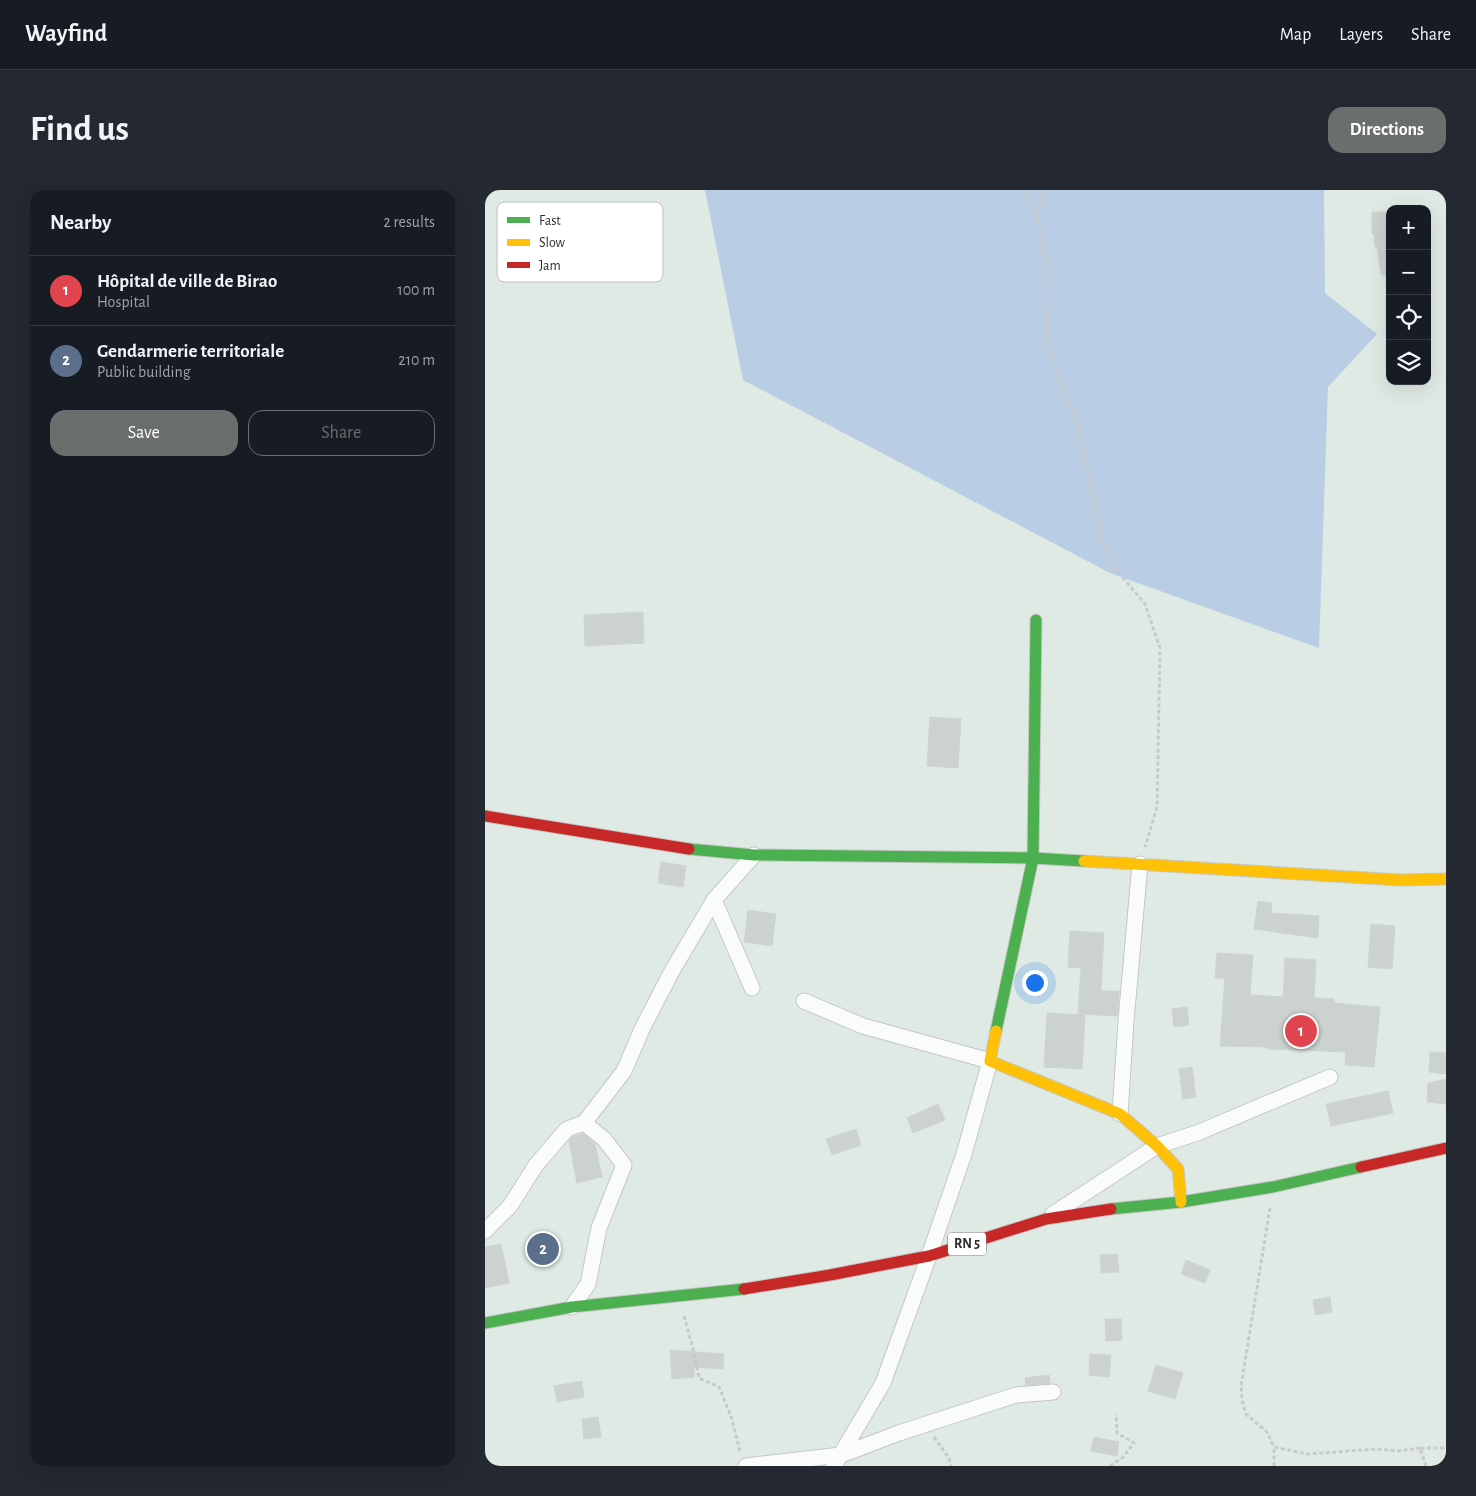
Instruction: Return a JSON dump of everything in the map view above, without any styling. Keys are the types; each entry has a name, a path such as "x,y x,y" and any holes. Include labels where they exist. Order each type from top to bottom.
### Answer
{"street":[{"path":"838,1461 883,1383 964,1154 990,1061 1033,858 1036,620"},
{"path":"485,816 683,848 754,855 1033,858 1401,880 1446,879"},
{"path":"485,1231 509,1206 536,1165 567,1129 584,1122 624,1071 643,1027 672,971 714,900 754,855"},
{"path":"1120,1114 1140,864"},
{"path":"714,900 752,988"},
{"path":"804,1002 863,1026 990,1061 1120,1114 1157,1146 1178,1169 1181,1202"},
{"path":"1046,1218 1157,1146 1197,1133 1330,1077"},
{"path":"572,1307 589,1284 599,1228 624,1165 604,1138 584,1122"},
{"name":"RN 5","path":"485,1323 572,1307 730,1291 830,1275 929,1256 1046,1218 1181,1202 1273,1187 1446,1148"},
{"path":"744,1462 838,1461 867,1444 925,1424 1016,1395 1053,1392"}],"path":[{"path":"1025,190 1037,216 1049,280 1047,341 1077,425 1103,545 1115,568 1145,604 1160,648 1157,807 1140,864"},
{"path":"1037,216 1043,190"},
{"path":"1273,1187 1241,1386 1246,1414 1267,1432 1274,1448 1274,1466"},
{"path":"678,1296 699,1378 719,1387 731,1416 744,1462"},
{"path":"1110,1466 1122,1458 1134,1443 1117,1434 1115,1414"},
{"path":"925,1424 949,1458 951,1466"},
{"path":"1274,1448 1307,1454 1377,1449 1398,1451 1420,1448 1446,1448"},
{"path":"1420,1448 1426,1466"}],"shaded area":[{"path":"705,190 1324,190 1325,293 1377,334 1328,387 1319,648 1110,573 743,380"}],"building":[{"path":"1372,212 1386,212 1386,275 1381,275 1377,247 1375,247 1374,234 1372,234"},
{"path":"643,612 644,643 585,646 584,615"},
{"path":"930,717 961,719 958,768 927,766"},
{"path":"661,862 686,866 683,887 658,883"},
{"path":"1258,901 1272,903 1271,913 1319,916 1318,938 1254,929"},
{"path":"748,910 776,914 772,946 744,942"},
{"path":"1371,924 1395,926 1392,969 1368,967"},
{"path":"1070,931 1104,933 1101,991 1119,991 1117,1016 1078,1014 1081,968 1068,967"},
{"path":"1217,953 1253,955 1250,995 1283,997 1285,958 1316,960 1314,998 1334,999 1334,1003 1380,1007 1374,1067 1345,1065 1346,1052 1220,1046 1225,978 1215,978"},
{"path":"1187,1007 1189,1025 1174,1027 1172,1009"},
{"path":"1047,1013 1085,1015 1082,1069 1044,1067"},
{"path":"1430,1052 1446,1053 1446,1074 1429,1072"},
{"path":"1192,1067 1196,1097 1183,1099 1179,1069"},
{"path":"1446,1079 1446,1104 1427,1102 1428,1083"},
{"path":"1388,1091 1393,1113 1331,1126 1326,1104"},
{"path":"938,1104 945,1120 913,1133 907,1118"},
{"path":"856,1129 861,1145 832,1155 826,1139"},
{"path":"583,1134 595,1144 602,1177 577,1183 569,1141 572,1137"},
{"path":"501,1244 509,1283 485,1288 485,1247"},
{"path":"1117,1254 1119,1272 1101,1273 1100,1255"},
{"path":"1186,1260 1210,1270 1205,1283 1181,1274"},
{"path":"1330,1297 1332,1312 1315,1315 1313,1300"},
{"path":"1105,1319 1121,1319 1122,1340 1106,1341"},
{"path":"670,1350 724,1354 723,1369 694,1367 694,1377 672,1379"},
{"path":"1090,1354 1111,1355 1109,1377 1089,1375"},
{"path":"1156,1365 1183,1373 1175,1399 1148,1391"},
{"path":"1049,1375 1050,1383 1026,1385 1025,1378"},
{"path":"582,1381 584,1397 557,1402 554,1386"},
{"path":"598,1417 601,1437 584,1439 582,1419"},
{"path":"1094,1437 1119,1442 1117,1456 1091,1451"}],"traffic: fast":[{"path":"996,1031 1033,858 1036,620"},
{"path":"689,849 754,855 1033,858 1084,861"},
{"path":"1111,1209 1181,1202 1273,1187 1361,1167"},
{"path":"485,1323 572,1307 744,1289"}],"traffic: slow":[{"path":"1084,861 1400,880 1446,879"},
{"path":"996,1031 990,1061 1120,1114 1157,1146 1178,1169 1181,1202"}],"traffic: jam":[{"path":"485,816 689,849"},
{"path":"1361,1167 1446,1148"},
{"path":"744,1289 929,1256 1046,1219 1111,1209"}],"place":[{"name":"Hôpital de ville de Birao","path":"1301,1031"},
{"name":"Gendarmerie territoriale","path":"543,1249"}]}
